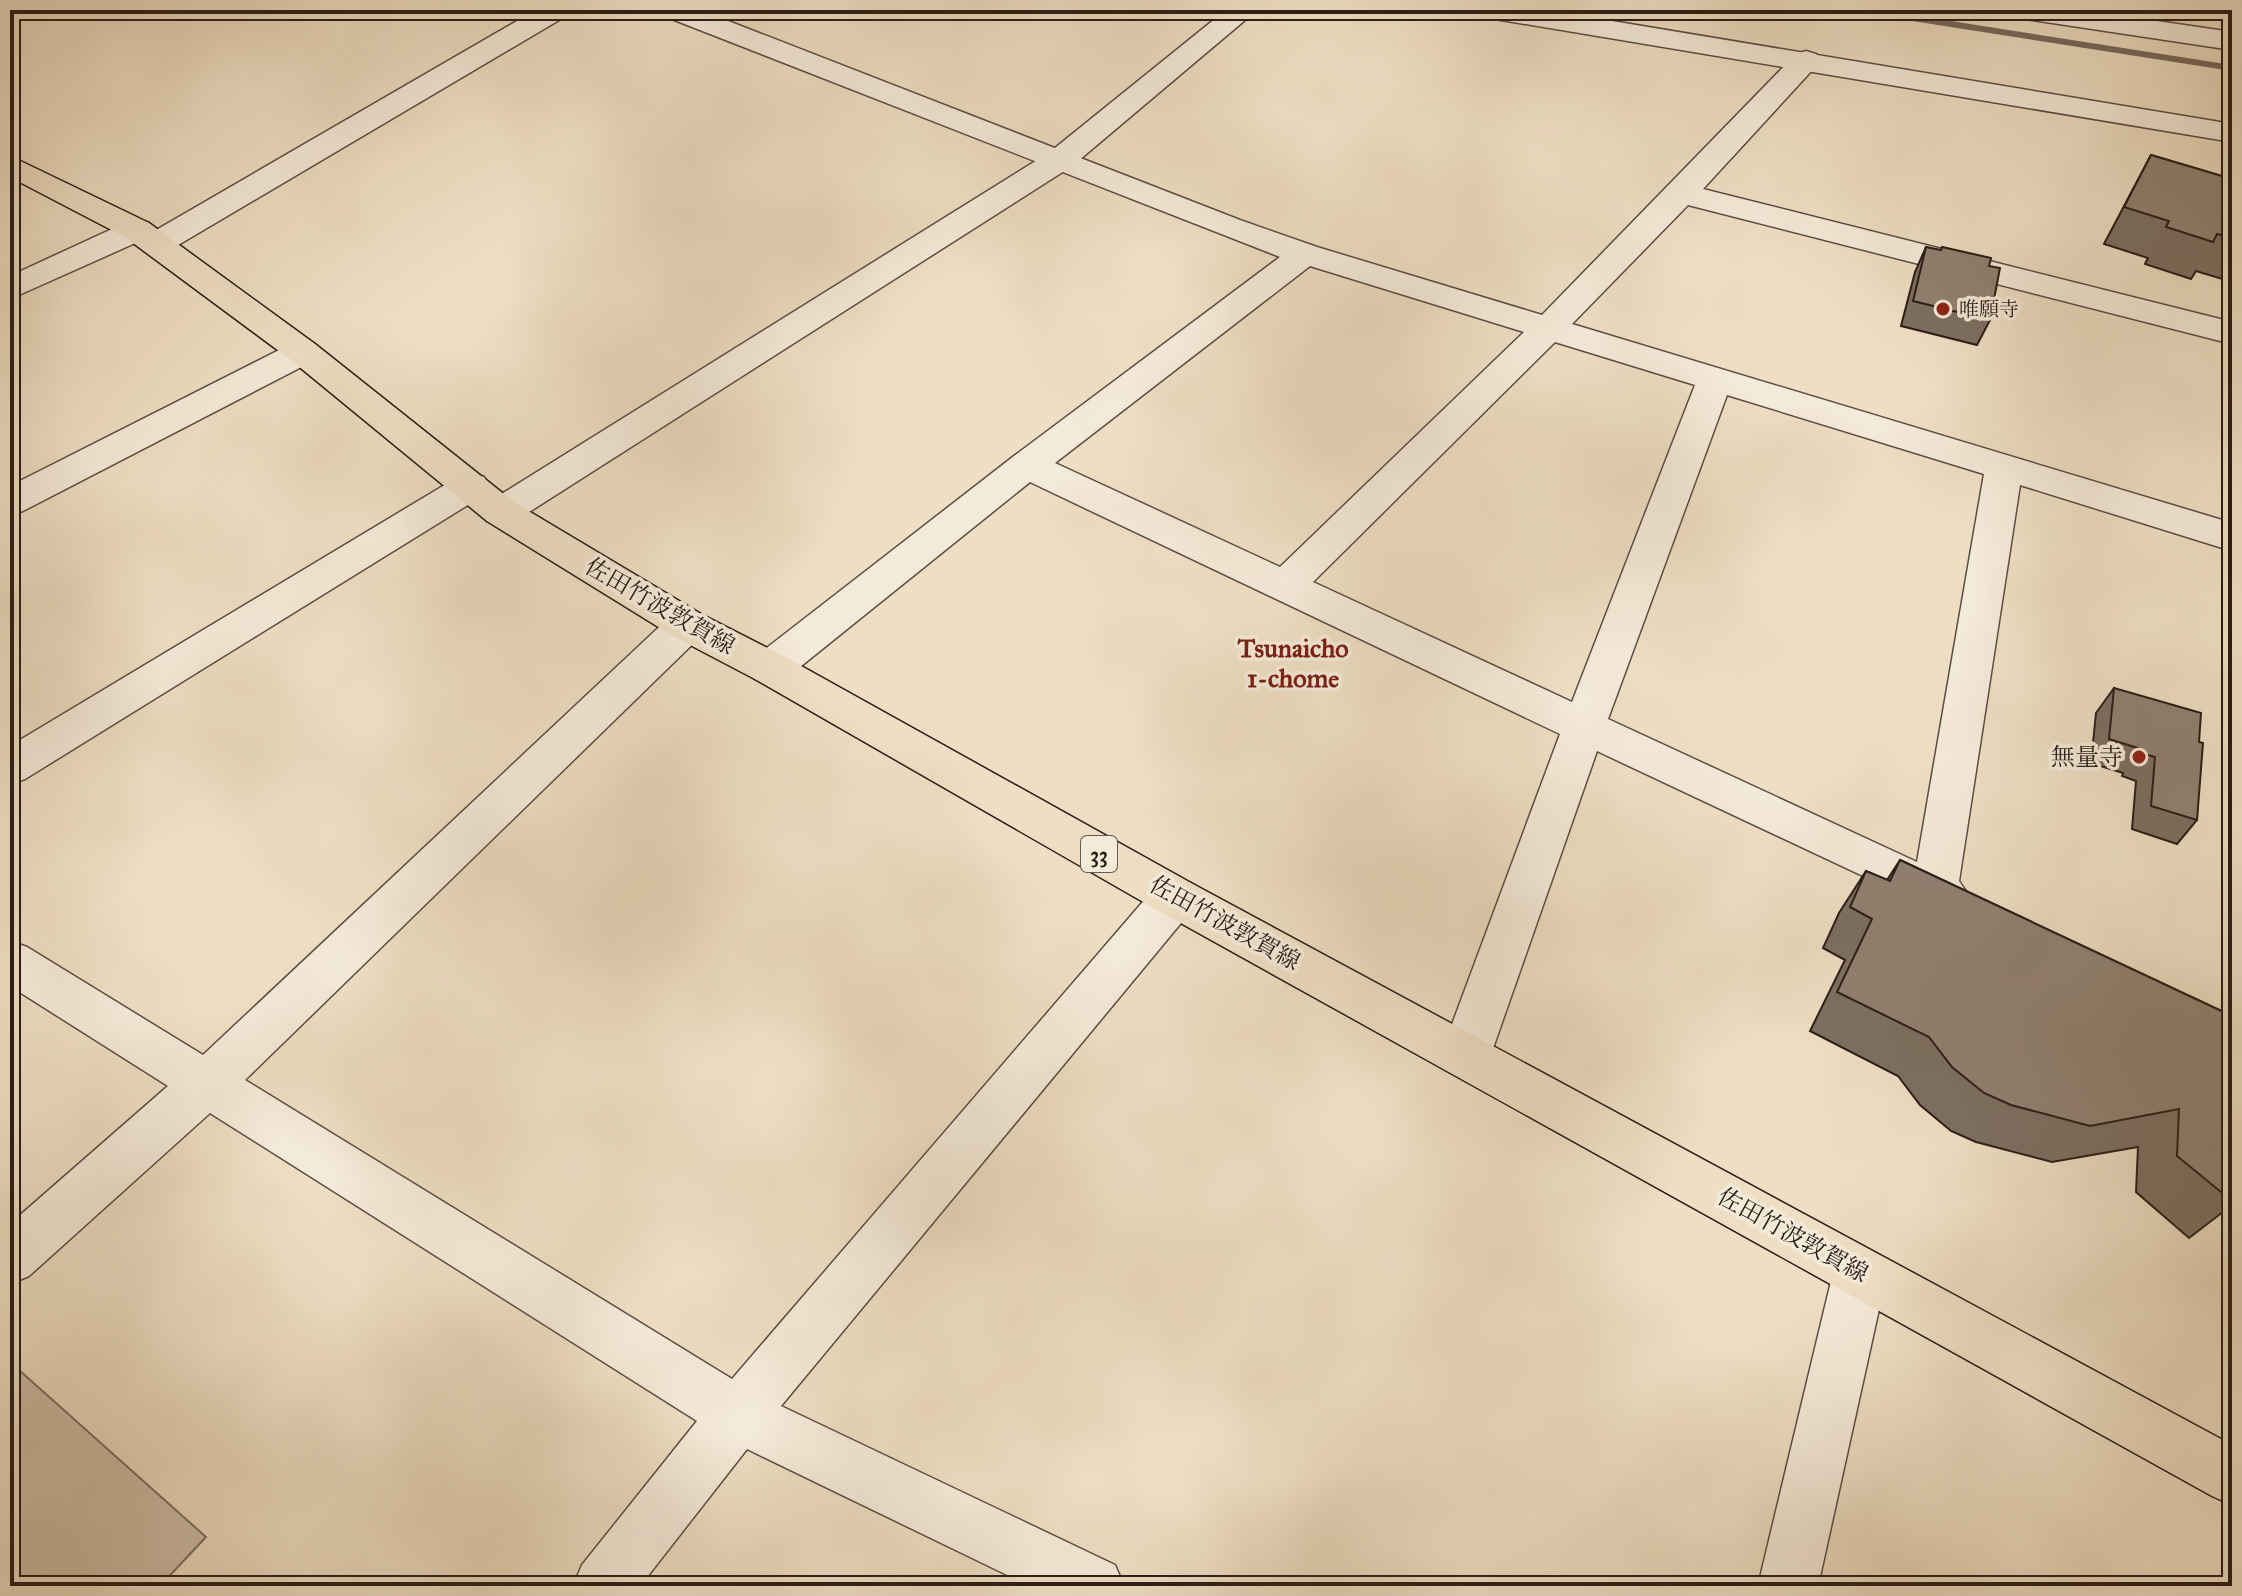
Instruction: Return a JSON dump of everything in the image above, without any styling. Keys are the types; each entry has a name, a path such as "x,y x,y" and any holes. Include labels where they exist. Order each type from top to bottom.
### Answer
{"main road":[{"name":"佐田竹波敦賀線","path":"10,165 146,237 303,352 486,499 687,625 770,668 1175,897 2232,1476"}],"street":[{"path":"10,289 146,237 556,10"},
{"path":"674,10 1061,159 1228,227 1305,254 2232,537"},
{"path":"10,767 486,499 1061,159 1243,10"},
{"path":"1495,10 2232,133"},
{"path":"2025,10 2232,41"},
{"path":"1283,587 1551,328 1684,194 1806,60"},
{"path":"1684,194 2232,333"},
{"path":"770,668 1027,465 1305,254"},
{"path":"10,502 303,352"},
{"path":"1466,1054 1584,727 1716,377"},
{"path":"1027,465 1977,911"},
{"path":"1935,891 2004,468"},
{"path":"10,1258 208,1083 687,625"},
{"path":"603,1586 738,1415 1175,897"},
{"path":"10,961 738,1415 1094,1586"},
{"path":"1788,1586 1860,1273"}],"shaded area":[{"path":"10,1362 206,1537 160,1586 10,1586"}],"building":[{"path":"2151,155 2232,179 2232,238 2217,234 2213,242 2166,227 2169,221 2124,207"},
{"path":"1926,247 1941,250 1942,247 1991,258 1989,266 2000,268 1990,320 1913,301"},
{"path":"2114,688 2201,713 2199,742 2203,743 2197,820 2151,806 2155,757 2109,739"},
{"path":"1900,860 2232,1016 2232,1201 2177,1156 2179,1109 2090,1126 2011,1105 1984,1093 1952,1067 1929,1037 1837,992 1872,919 1850,907 1866,871 1890,881"}],"waterway":[{"path":"1861,10 2232,68"}],"place":[{"name":"唯願寺","path":"1943,309"},
{"name":"無量寺","path":"2139,757"}],"district":[{"name":"Tsunaicho 1-chome","path":"1293,663"}]}
